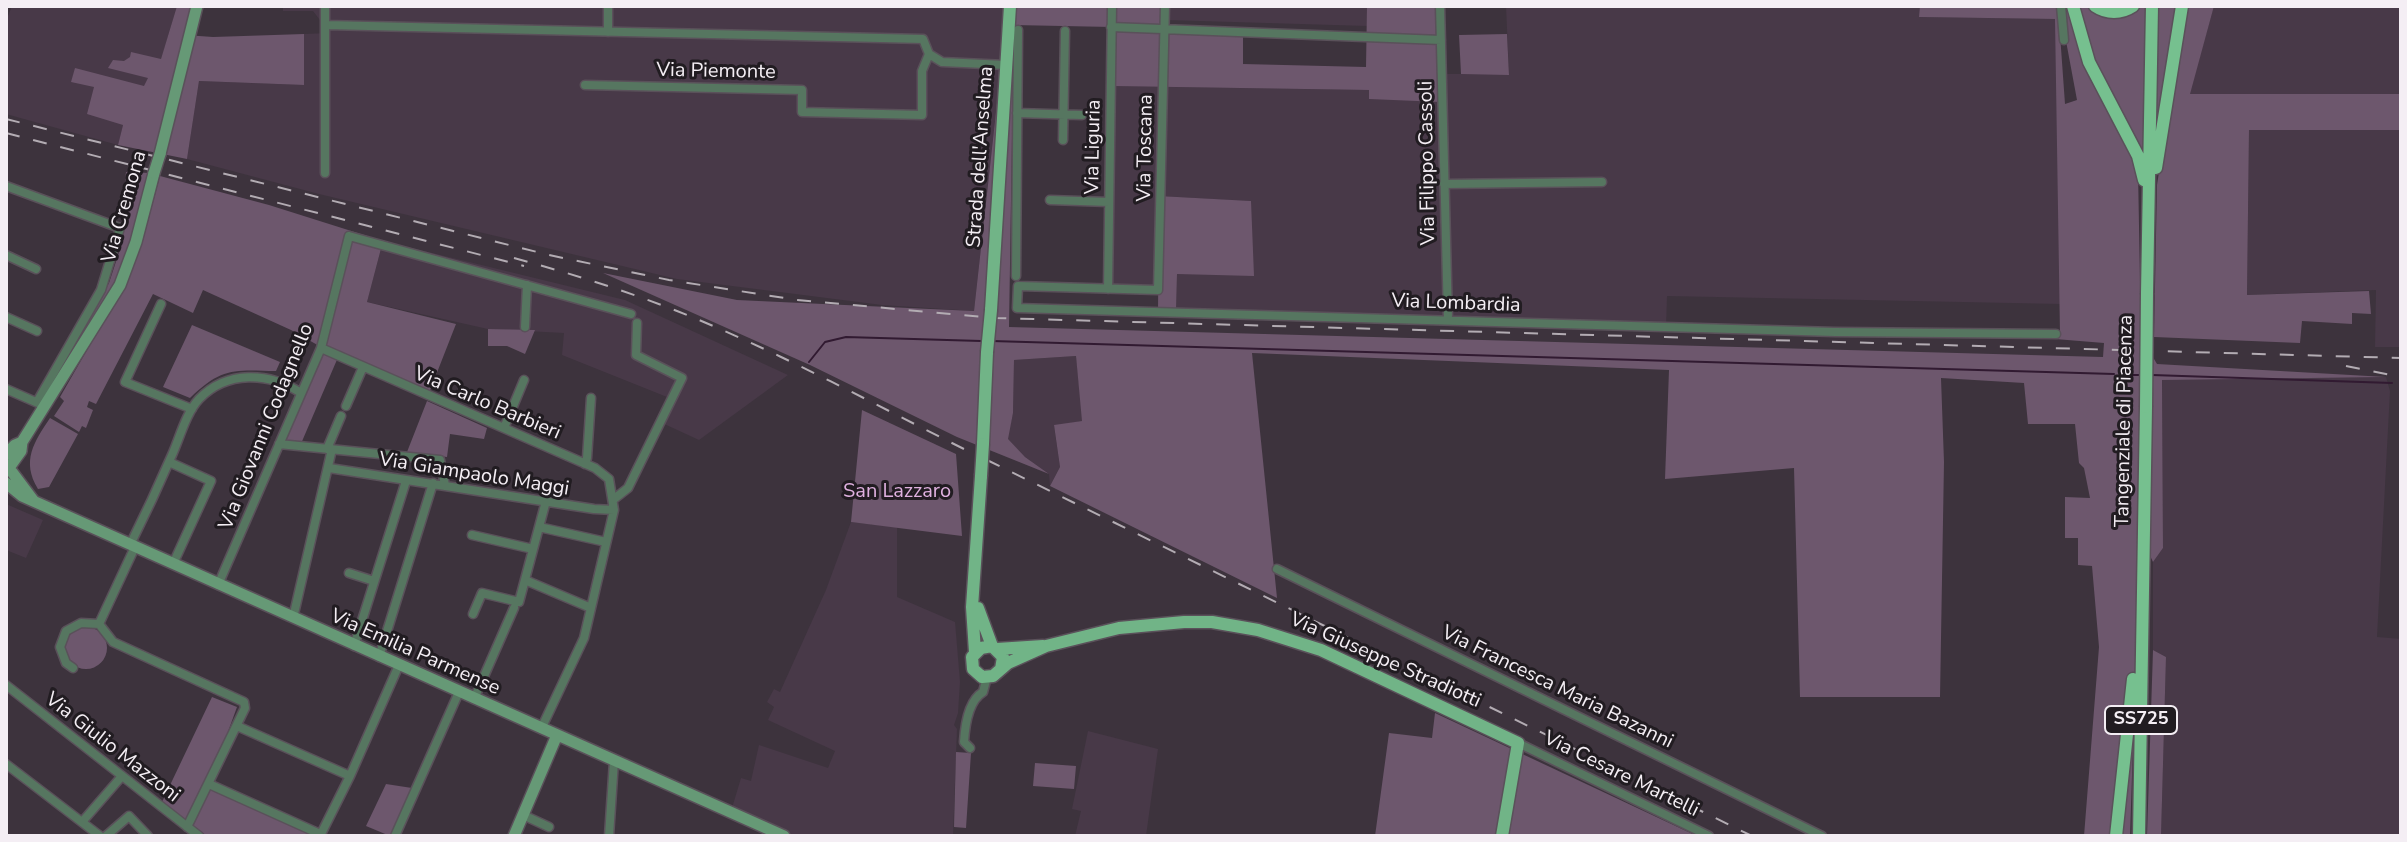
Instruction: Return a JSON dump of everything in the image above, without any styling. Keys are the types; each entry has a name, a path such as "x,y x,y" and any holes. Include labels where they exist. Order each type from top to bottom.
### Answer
{"highway":[{"path":"2073,6 2089,62 2138,156 2149,219"},
{"path":"2095,6 2117,12 2133,6"},
{"name":"Tangenziale di Piacenza","path":"2139,836 2152,6"},
{"path":"2149,219 2182,6"},
{"path":"2116,836 2132,703 2135,632 2142,605"}],"main road":[{"name":"Via Cremona","path":"8,469 21,451 22,442 41,404 101,318 124,275 160,154 197,6"},
{"name":"Strada dell'Anselma","path":"973,598 1010,6"},
{"name":"Via Emilia Parmense","path":"8,469 22,496 784,836"},
{"path":"973,598 995,647 1003,657 1001,669 993,676 977,674 973,669 973,598"},
{"name":"Via Giuseppe Stradiotti","path":"1001,669 1046,646 1119,628 1170,622 1212,622 1258,630 1321,650 1518,743"},
{"path":"975,652 986,646 995,647"},
{"name":"Via Giuseppe Stradiotti","path":"995,647 1046,646"},
{"path":"514,836 557,735"},
{"path":"1502,836 1518,743"}],"street":[{"path":"325,6 325,173"},
{"path":"608,6 608,32"},
{"name":"Via Liguria","path":"1108,289 1112,6"},
{"name":"Via Toscana","path":"1158,290 1165,6"},
{"name":"Via Filippo Cassoli","path":"1440,6 1448,319"},
{"path":"2061,6 2064,40"},
{"path":"326,25 923,39 929,54 942,62 1006,65"},
{"path":"1111,27 1441,40"},
{"path":"1016,276 1018,30"},
{"path":"1063,140 1065,31"},
{"name":"Via Piemonte","path":"585,85 802,90 802,112 922,115 922,71 929,54"},
{"path":"1017,113 1082,115"},
{"path":"1444,184 1602,182"},
{"path":"6,186 120,228 101,290 41,404 6,389"},
{"path":"1050,200 1109,202"},
{"name":"Via Giovanni Codagnello","path":"218,585 321,348 349,236 631,314"},
{"path":"6,255 36,269"},
{"path":"525,327 527,285"},
{"name":"Via Lombardia","path":"1158,290 1018,286 1017,308 1835,332 2056,334"},
{"path":"161,304 125,382 192,409"},
{"path":"6,317 37,331"},
{"path":"541,729 579,651 614,510 614,499 628,488 682,378 636,355 637,323"},
{"name":"Via Carlo Barbieri","path":"321,348 607,475 614,499"},
{"path":"346,406 363,367"},
{"path":"99,624 192,409 209,390 235,378 266,377 301,393"},
{"path":"504,428 524,380"},
{"path":"585,464 591,398"},
{"path":"293,618 329,468 330,449 341,416"},
{"path":"279,444 440,460 445,485"},
{"path":"169,462 211,481 173,564"},
{"name":"Via Giampaolo Maggi","path":"329,468 614,510"},
{"path":"354,646 406,481"},
{"path":"379,657 433,483"},
{"path":"473,614 482,593 519,602 546,501"},
{"path":"539,527 606,542"},
{"path":"472,535 533,549"},
{"name":"Via Francesca Maria Bazanni","path":"1277,569 1822,836"},
{"path":"349,573 374,581"},
{"path":"525,580 591,608"},
{"path":"474,699 514,608"},
{"path":"73,668 66,663 60,647 66,631 81,623 99,624 113,642 242,700 245,708 187,827"},
{"path":"209,784 320,835 399,665"},
{"path":"970,748 964,742 966,722 976,696 983,692 987,677"},
{"name":"Via Giulio Mazzoni","path":"6,685 199,836"},
{"path":"395,836 459,692"},
{"path":"237,726 350,776"},
{"name":"Via Cesare Martelli","path":"1518,743 1709,836"},
{"path":"609,836 614,761"},
{"path":"6,764 100,836"},
{"path":"82,822 122,776"},
{"path":"523,815 549,827"},
{"path":"106,836 129,816 148,836"}],"shaded area":[{"path":"12,6 177,6 143,121 123,125 118,145 6,114 6,21"},
{"path":"283,6 1014,6 1013,76 1000,76 974,311 882,305 677,279 319,194 187,159 199,81 304,85 304,34 330,33 313,11 283,11"},
{"path":"1166,6 1367,6 1367,26 1166,20"},
{"path":"1506,6 1920,6 1920,17 2056,19 2061,304 1667,296 1666,328 1176,312 1177,273 1250,201 1160,196 1158,289 1109,288 1110,86 1369,90 1369,99 1442,74 1509,74"},
{"path":"2214,6 2399,6 2399,94 2189,94"},
{"path":"2249,129 2401,129 2401,347 2375,347 2376,290 2247,295"},
{"path":"383,241 625,300 788,375 699,440 660,422 672,399 562,355 564,333 488,329 367,302"},
{"path":"1076,356 1083,421 1054,426 1060,467 1050,486 1049,474 1007,439 1013,413 1014,360"},
{"path":"2386,377 2390,391 2377,637 2401,639 2401,836 2161,836 2166,657 2153,650 2153,562 2163,548 2162,379"},
{"path":"6,504 43,520 26,558 6,550"},
{"path":"851,522 897,527 897,597 955,622 960,682 954,725 957,729 953,836 796,836 732,808 741,778 751,781 759,745 828,768 835,751 768,720 774,707 767,702 774,689 780,692 826,590"},
{"path":"1088,731 1158,749 1146,836 1075,836 1081,811 1072,809"}],"green space":[{"path":"177,6 192,6 185,35 304,34 304,85 199,81 187,159 118,145 123,125 87,114 94,87 71,82 75,68 144,86 148,78 108,68 113,60 124,61 131,52 161,59"},
{"path":"1014,6 1166,6 1165,29 1243,32 1243,64 1366,67 1367,6 1440,6 1441,102 1369,99 1369,90 1110,86 1112,27 1013,25"},
{"path":"1920,6 2058,6 2065,104 2077,100 2066,41 2064,6 2070,6 2103,99 2138,170 2141,337 2157,364 2386,377 2162,380 2163,548 2153,562 2140,534 2130,836 2084,836 2099,647 2092,566 2078,565 2078,538 2065,538 2065,497 2090,498 2084,468 2079,463 2075,424 2028,424 2024,383 1941,378 1944,462 1940,697 1800,697 1794,468 1665,479 1669,370 1252,353 1277,598 1050,486 1060,467 1054,425 1082,421 1076,356 1014,360 1013,413 1008,439 1025,457 1049,474 957,437 810,365 603,273 737,300 974,311 1000,76 1013,76 1009,327 2103,357 2104,343 1994,334 2060,335 2055,19 1919,17"},
{"path":"2077,6 2146,6 2144,159 2100,77"},
{"path":"2157,6 2179,6 2154,146"},
{"path":"2185,6 2214,6 2190,94 2399,94 2401,90 2401,130 2249,130 2247,295 2369,291 2371,314 2352,313 2352,324 2302,321 2300,343 2154,337 2157,185"},
{"path":"1507,34 1509,75 1461,74 1459,35"},
{"path":"126,172 150,173 133,238 114,285 47,392 109,283 124,237 121,220 132,183 125,180"},
{"path":"160,176 269,205 383,241 367,302 456,324 429,393 339,355 300,446 279,445 321,347 203,290 193,313 153,294 96,404 89,401 87,407 93,410 86,428 82,426 79,432 54,416 64,401 60,397 129,277 143,240"},
{"path":"1159,196 1251,201 1254,276 1177,274 1176,312 1158,312"},
{"path":"192,325 280,362 276,371 229,372 211,381 190,398 163,387"},
{"path":"488,329 535,330 525,354 507,346 488,346"},
{"path":"427,401 487,428 484,439 450,434 447,457 407,452"},
{"name":"San Lazzaro","path":"862,410 956,454 962,536 851,522"},
{"path":"50,418 78,434 49,487 38,489 30,461 35,444"},
{"path":"86,627 101,633 107,648 101,663 86,669 71,663 65,648 71,633"},
{"path":"2153,650 2166,657 2161,836 2147,836"},
{"path":"212,697 237,707 209,784 319,836 207,836 162,802"},
{"path":"1435,713 1697,836 1375,836 1389,733 1432,738"},
{"path":"956,752 971,753 966,828 954,827"},
{"path":"1035,763 1076,766 1074,789 1033,786"},
{"path":"386,784 412,788 390,836 366,826"}],"waterway":[{"path":"809,362 825,342 846,337 981,341"},
{"path":"992,341 2114,374"},
{"path":"2123,375 2142,375"},
{"path":"2152,375 2392,383"}],"railway":[{"path":"6,119 549,255 669,280 797,300 995,318 2401,358"},
{"path":"6,133 524,266"},
{"path":"514,258 617,289 715,327 976,455"},
{"path":"2346,366 2401,377"},
{"path":"987,460 1752,836"}]}
